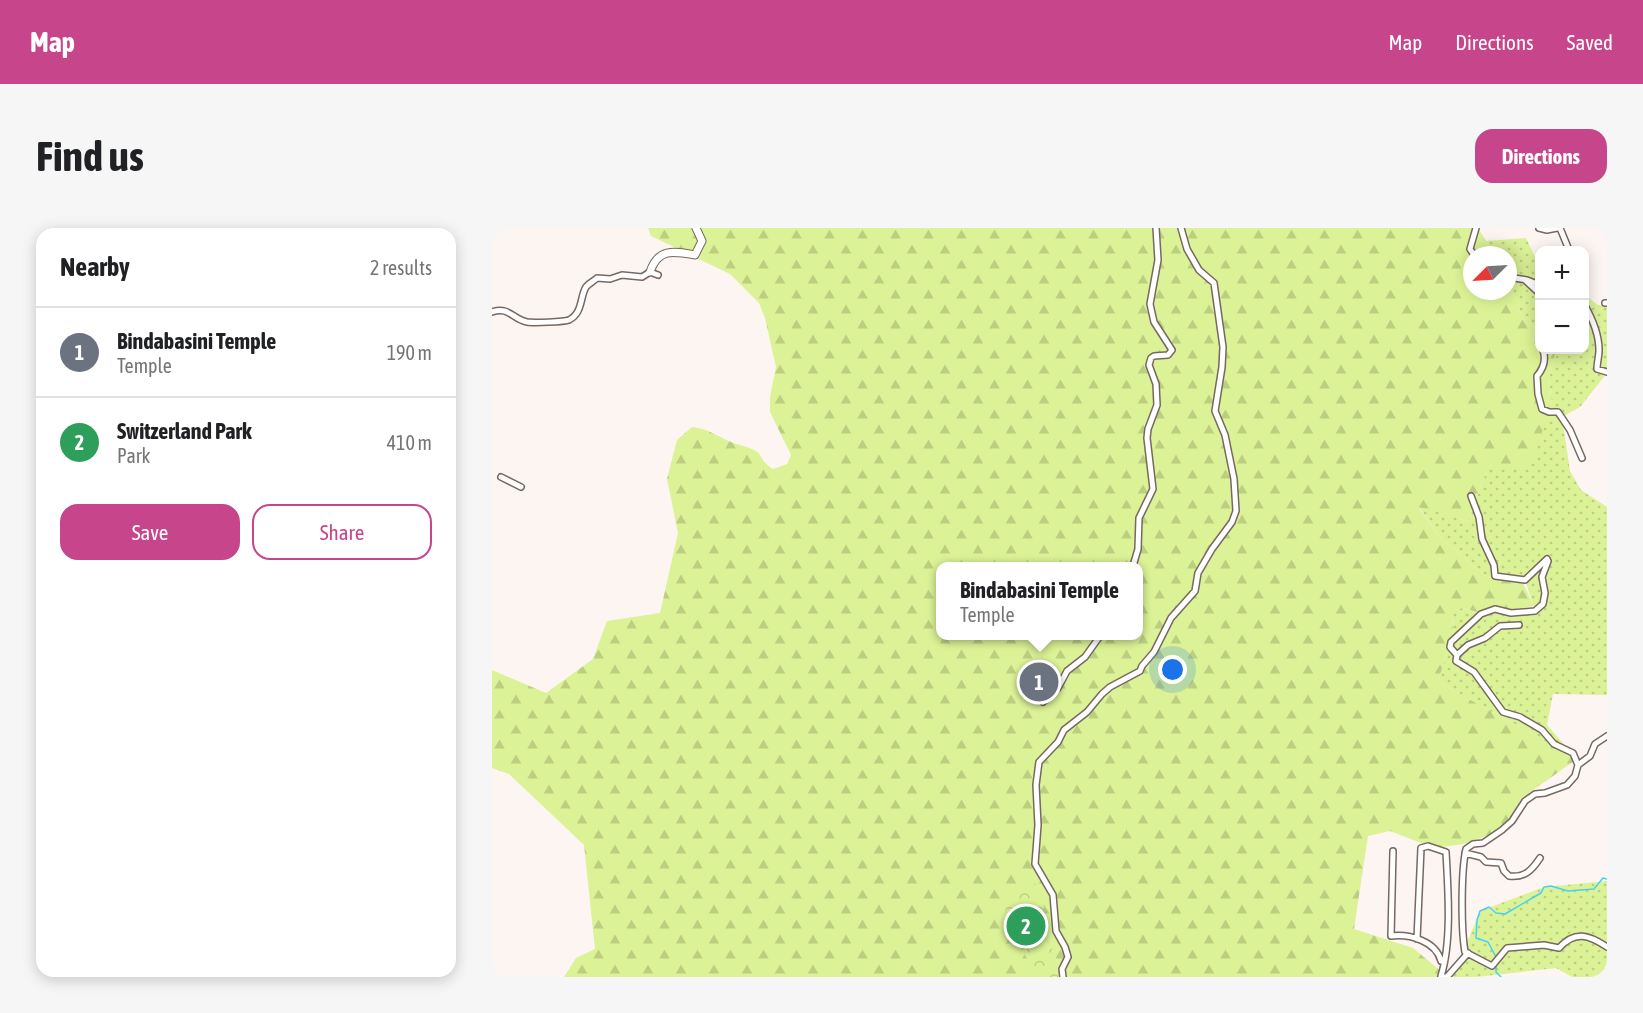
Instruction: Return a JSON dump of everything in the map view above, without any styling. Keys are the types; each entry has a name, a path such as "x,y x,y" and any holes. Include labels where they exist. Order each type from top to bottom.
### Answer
{"street":[{"path":"492,312 500,309 526,322 568,320 582,303 585,288 597,278 610,279 622,275 642,278 654,273 654,262 660,254 678,251 695,255 702,241 696,228"},
{"path":"1134,562 1138,549 1139,518 1153,489 1147,438 1157,405 1157,393 1149,366 1154,356 1168,355 1172,350 1154,322 1150,304 1158,260 1156,228"},
{"path":"1063,977 1062,969 1068,957 1056,931 1053,895 1035,864 1038,825 1036,785 1039,762 1058,742 1064,730 1087,712 1102,693 1140,671 1154,652 1171,618 1195,591 1198,573 1227,530 1236,511 1233,494 1234,478 1225,435 1215,411 1223,346 1214,283 1199,270 1191,257 1181,228"},
{"path":"1471,246 1476,228"},
{"path":"1539,228 1547,230 1559,228 1567,246"},
{"path":"1517,278 1535,283"},
{"path":"1526,280 1535,290"},
{"path":"1589,313 1598,339 1597,369 1607,372"},
{"path":"1544,354 1542,371 1537,376 1542,409 1558,412 1564,418 1582,458"},
{"path":"501,477 521,487"},
{"path":"1457,655 1450,647 1451,642 1481,614 1495,609 1511,613 1535,611 1543,604 1545,593 1542,577 1548,561 1547,559 1542,563 1525,580 1495,576 1494,565 1482,538 1479,517 1471,496"},
{"path":"1519,625 1500,626 1485,638 1468,645 1457,655 1456,661 1474,672 1503,712 1520,717 1542,730 1554,744 1574,753 1578,765 1575,776 1567,785 1535,794 1525,801 1508,825 1483,843 1469,846 1463,861 1465,952 1492,966 1507,948 1544,945 1559,948 1572,938 1591,936 1607,947"},
{"path":"1043,702 1058,688 1067,671 1085,657 1097,640"},
{"path":"1578,765 1590,756 1595,744 1607,736"},
{"path":"1417,939 1421,848 1428,846 1446,852 1446,960 1441,976 1446,977 1468,954"},
{"path":"1393,850 1391,936 1403,934 1432,945 1439,953 1441,961"},
{"path":"1465,853 1481,857 1486,862 1501,863 1509,876 1517,877 1528,874 1540,858"}],"green space":[{"path":"648,228 1478,228 1489,246 1463,246 1463,300 1515,300 1524,322 1535,327 1535,354 1555,354 1549,379 1552,405 1529,468 1487,470 1467,522 1444,512 1418,507 1441,538 1487,577 1522,581 1534,606 1484,614 1462,608 1452,611 1453,631 1438,682 1577,759 1522,798 1502,830 1464,844 1434,848 1390,831 1368,836 1354,929 1413,948 1448,977 564,977 576,958 595,949 584,845 509,774 492,768 492,670 546,693 593,659 607,621 660,613 678,533 667,479 677,440 692,427 754,450 773,469 787,464 791,455 770,412 770,397 776,367 765,318 759,303 730,274 651,236"},
{"path":"1526,238 1535,257 1535,327 1524,322 1515,300 1517,246 1489,246 1486,241"},
{"path":"1589,298 1598,305 1607,306 1607,373 1580,407 1562,417 1570,471 1581,490 1607,507 1607,695 1553,694 1547,725 1577,759 1438,682 1453,631 1452,611 1462,608 1481,614 1535,610 1525,580 1487,577 1441,538 1418,506 1444,512 1467,522 1487,470 1552,405 1549,379 1555,354 1589,354"},
{"path":"1020,873 1026,874 1039,888 1044,907 1041,929 1056,957 1058,977 1034,977 1029,962 1015,939 1011,922 1006,921 1007,903 1017,888 1014,888"},
{"path":"1607,881 1607,977 1572,977 1556,968 1476,977 1453,977 1480,911 1544,887"}],"waterway":[{"path":"1496,957 1488,942 1476,938 1480,911 1489,907 1496,913 1505,914 1541,893 1544,887 1551,886 1568,891 1594,889 1603,878 1607,879"},
{"path":"1496,965 1496,972 1501,977"}],"place":[{"name":"Bindabasini Temple","path":"1039,682"},
{"name":"Switzerland Park","path":"1026,926"}]}
